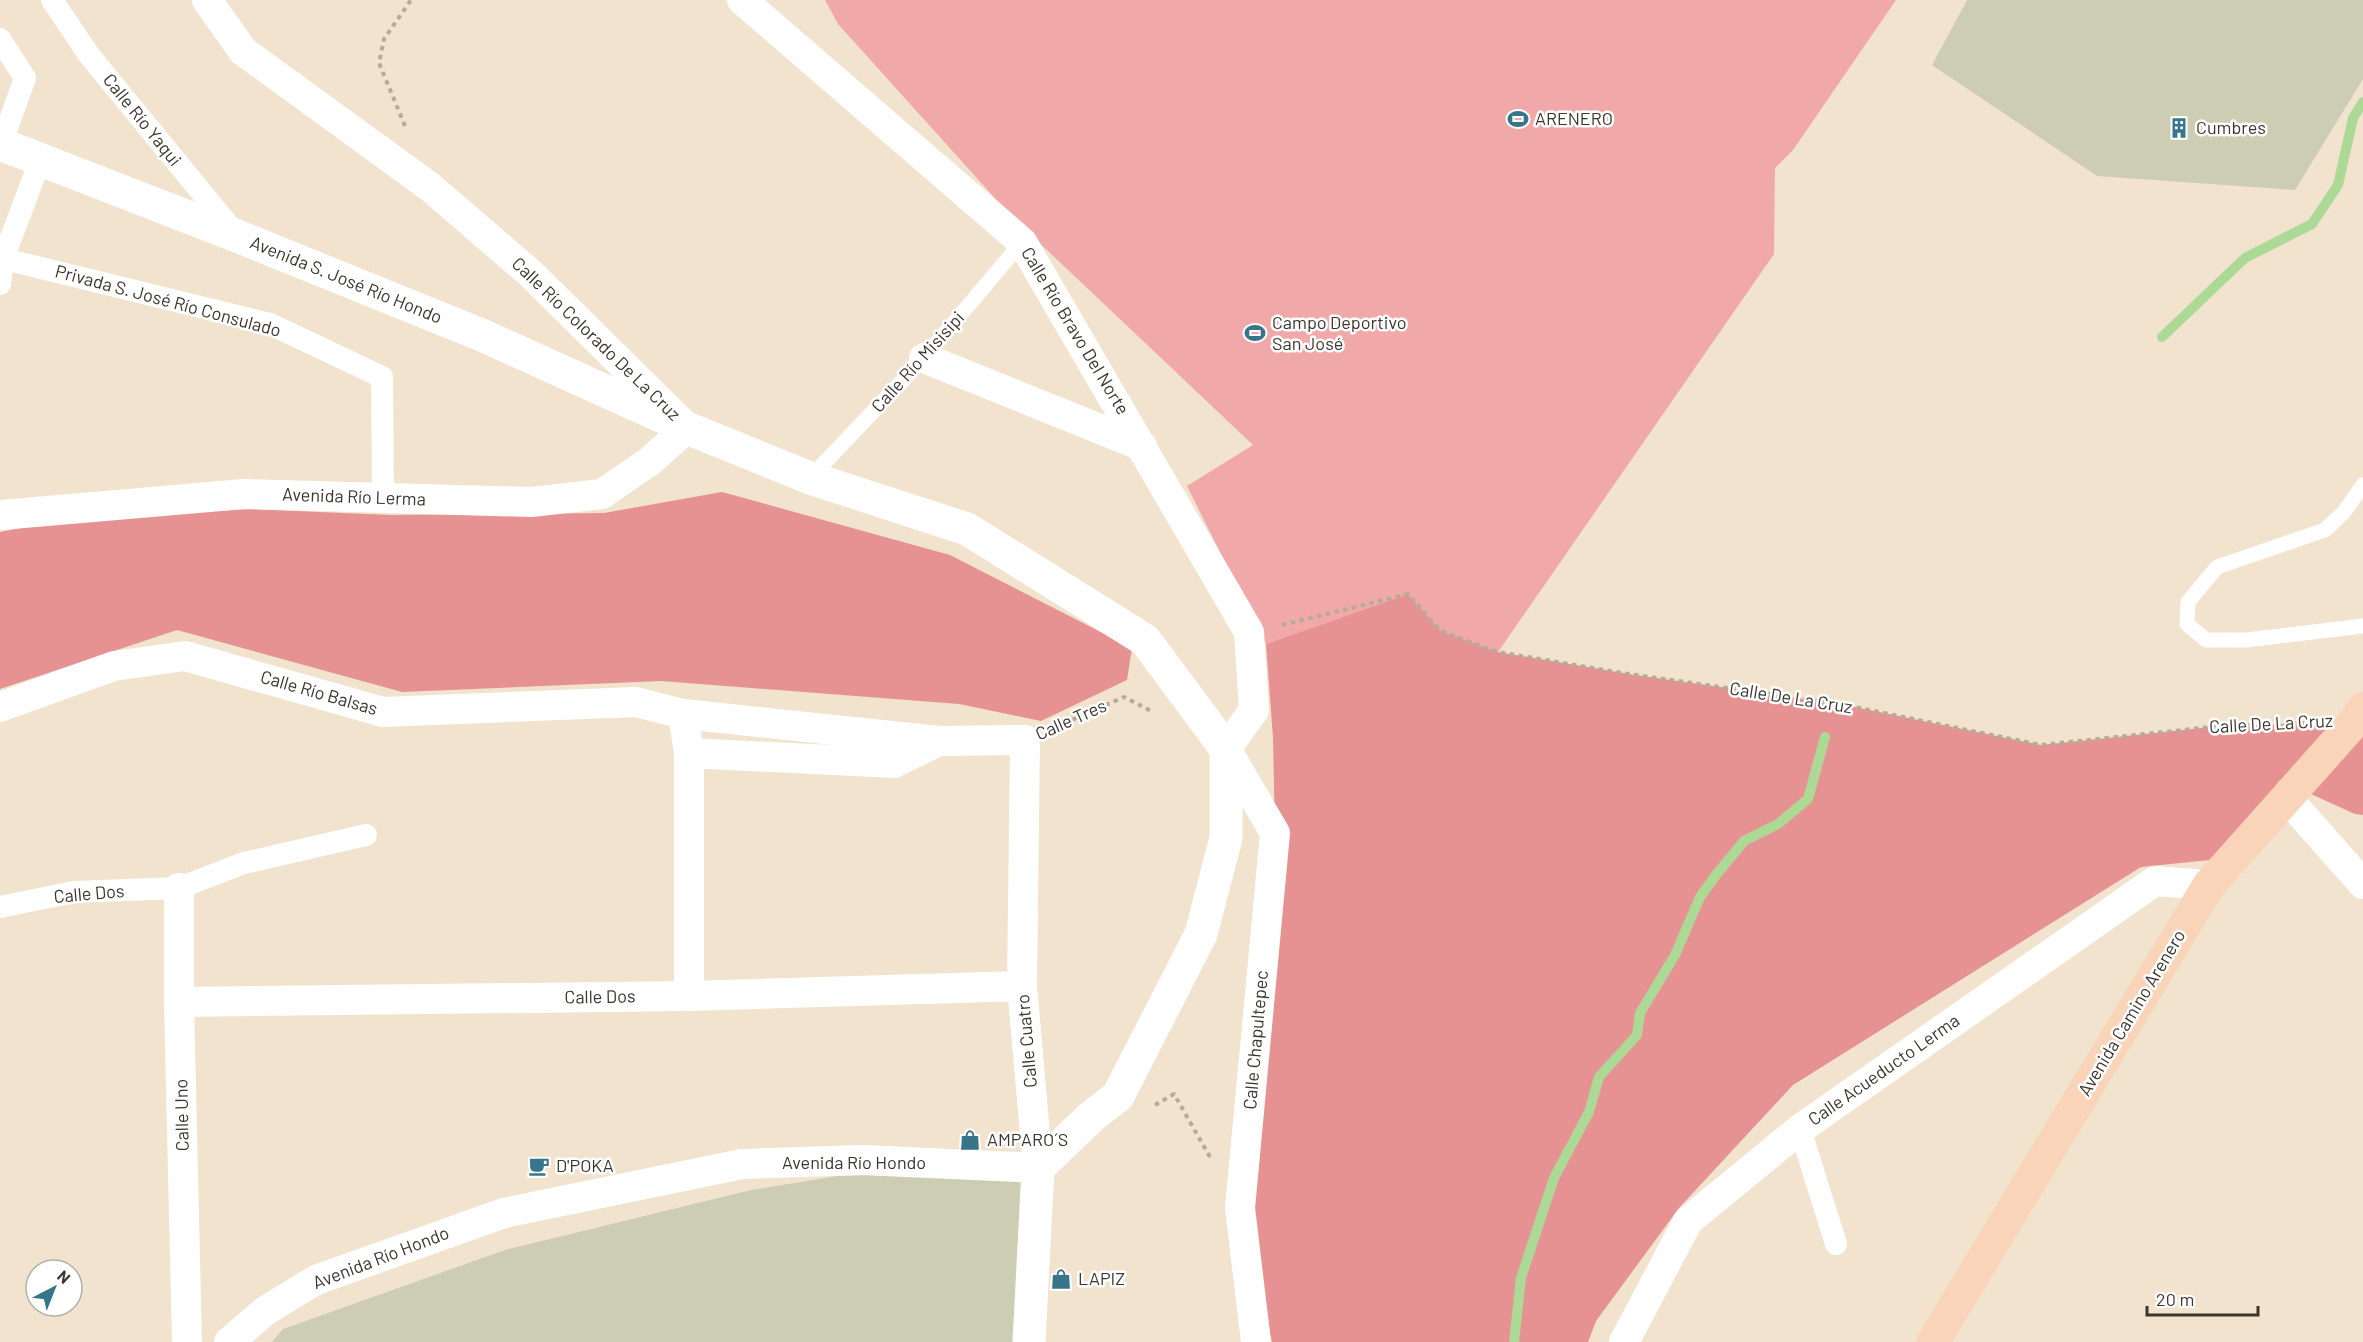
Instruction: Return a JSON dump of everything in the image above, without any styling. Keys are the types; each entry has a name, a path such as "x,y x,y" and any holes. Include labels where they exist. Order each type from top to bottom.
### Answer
{"main road":[{"name":"Avenida Camino Arenero","path":"1933,1342 2209,885 2359,715"}],"street":[{"name":"Calle Río Yaqui","path":"52,0 89,55 237,236"},
{"name":"Calle Río Colorado De La Cruz","path":"207,0 243,51 430,187 531,274 687,428 810,478 967,529 1145,640 1226,750"},
{"name":"Calle Río Bravo Del Norte","path":"742,0 1022,242 1249,632 1254,710 1226,750"},
{"path":"0,39 26,78 0,145"},
{"name":"Avenida S. José Río Hondo","path":"0,145 237,236 484,336 687,428"},
{"path":"0,284 1,258 40,162"},
{"name":"Privada S. José Río Consulado","path":"1,258 270,324 382,376 383,499"},
{"path":"924,358 1142,446"},
{"name":"Avenida Río Lerma","path":"0,515 244,494 531,502 602,494 650,461 687,428"},
{"name":"Calle Río Balsas","path":"0,707 114,666 186,656 383,712 636,702 683,714"},
{"path":"683,714 689,753 689,996"},
{"name":"Calle Tres","path":"683,714 939,741 1025,740"},
{"name":"Calle Cuatro","path":"1025,740 1022,986 1038,1168 1029,1342"},
{"name":"Calle Tres","path":"689,753 894,763 939,741"},
{"path":"1038,1168 1118,1096 1201,934 1226,838 1226,750"},
{"name":"Calle Chapultepec","path":"1226,750 1275,832 1240,1208 1256,1342"},
{"path":"2286,797 2363,884"},
{"name":"Calle Dos","path":"0,907 74,892 179,888 244,863 366,835"},
{"name":"Calle Acueducto Lerma","path":"1624,1342 1688,1221 1800,1129 2156,881 2209,885"},
{"name":"Calle Uno","path":"179,888 179,1002 187,1342"},
{"name":"Calle Dos","path":"179,1002 689,996 1022,986"},
{"path":"1800,1129 1836,1244"},
{"name":"Avenida Río Hondo","path":"229,1342 265,1311 316,1280 504,1213 742,1164 862,1160 1038,1168"}],"lane":[{"name":"Calle Río Misisipi","path":"810,478 924,358 1022,242"},
{"path":"2363,485 2344,512 2325,530 2217,567 2187,602 2187,624 2206,640 2246,640 2363,626"}],"path":[{"path":"409,135 379,63 384,39 411,0"},
{"name":"Calle De La Cruz","path":"1249,632 1408,594 1441,631 1498,652 1840,704 2041,745 2211,726 2359,715"},
{"name":"Calle Tres","path":"1025,740 1124,697 1154,713"},
{"path":"1155,1106 1174,1094 1240,1208"}],"shaded area":[{"path":"825,0 1896,0 1793,150 1775,168 1774,254 1498,652 1441,631 1408,594 1266,644 1187,486 1253,445 1011,216 838,24"},
{"path":"722,492 950,555 1132,648 1127,680 1041,721 959,704 661,681 402,692 177,630 0,689 0,532 72,518 249,509 390,515 604,513"},
{"path":"1408,594 1441,631 1498,652 1629,674 1840,704 2041,745 2211,727 2355,721 2363,724 2363,815 2355,814 2280,780 2220,859 2141,867 1793,1085 1679,1208 1596,1321 1588,1342 1272,1342 1240,1208 1275,833 1273,738 1266,644"}],"building":[{"name":"Cumbres","path":"1967,0 2363,0 2363,79 2295,190 2097,176 1932,65"},
{"path":"1038,1168 1022,1342 272,1342 283,1329 505,1250 751,1190 838,1176"}],"waterway":[{"path":"2162,337 2245,258 2312,224 2338,185 2353,118 2363,102"},
{"path":"1514,1342 1521,1278 1554,1178 1589,1112 1599,1077 1637,1035 1640,1013 1675,955 1700,897 1716,875 1744,841 1778,824 1808,799 1825,737"}],"place":[{"name":"ARENERO","path":"1518,119"},
{"name":"Cumbres","path":"2179,128"},
{"name":"Campo Deportivo San José","path":"1255,333"},
{"name":"AMPARO´S","path":"970,1140"},
{"name":"D'POKA","path":"539,1166"},
{"name":"LAPIZ","path":"1061,1279"}]}
